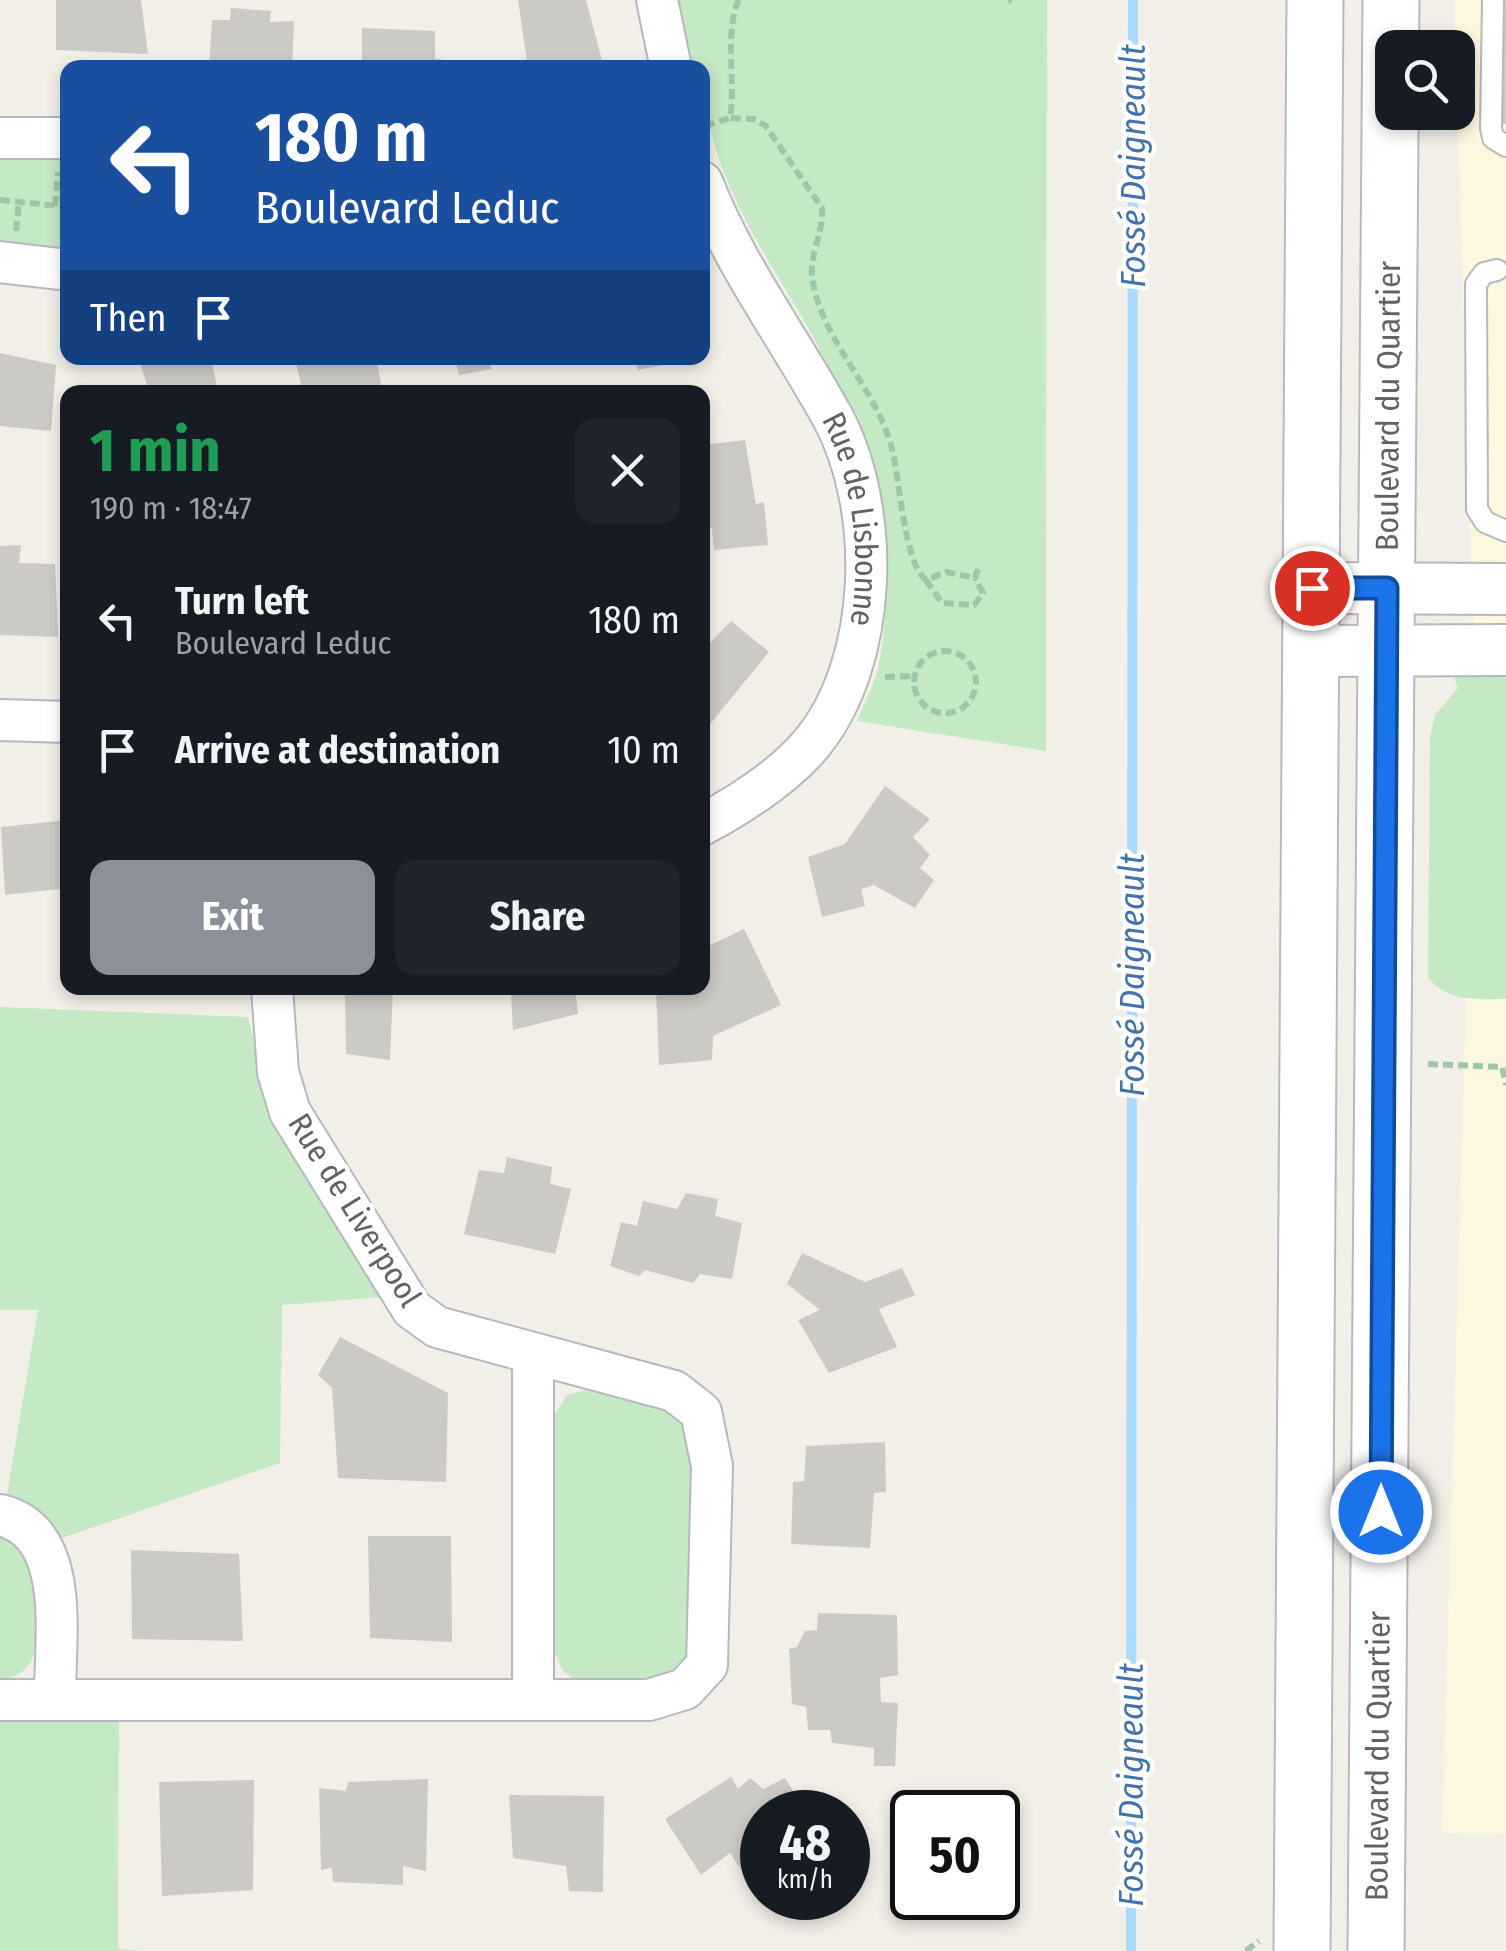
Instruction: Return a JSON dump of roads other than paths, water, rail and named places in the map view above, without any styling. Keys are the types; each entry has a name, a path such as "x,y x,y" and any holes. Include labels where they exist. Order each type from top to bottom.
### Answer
{"main road":[{"path":"1281,1946 1311,650 1316,0"},
{"name":"Boulevard du Quartier","path":"1376,1951 1391,0"}],"street":[{"path":"657,0 668,60"},
{"path":"0,138 60,147"},
{"name":"Rue de Lisbonne","path":"710,198 777,328 834,419 856,488 865,544 860,644 833,714 810,746 782,771 710,820"},
{"path":"0,262 60,269"},
{"path":"1312,588 1506,589"},
{"path":"1311,650 1506,650"},
{"path":"0,720 60,722"},
{"name":"Rue de Liverpool","path":"0,1700 649,1700 685,1689 707,1665 712,1466 701,1412 674,1391 437,1326 412,1309 290,1112 278,1072 272,995"},
{"path":"533,1354 533,1700"},
{"path":"0,1514 22,1520 34,1532 52,1573 55,1700"}],"lane":[{"path":"1493,0 1490,128 1493,138 1506,146"},
{"path":"1497,270 1484,273 1476,284 1478,509 1484,522 1506,531"}],"waterway":[{"name":"Fossé Daigneault","path":"1131,1951 1133,0"}]}
